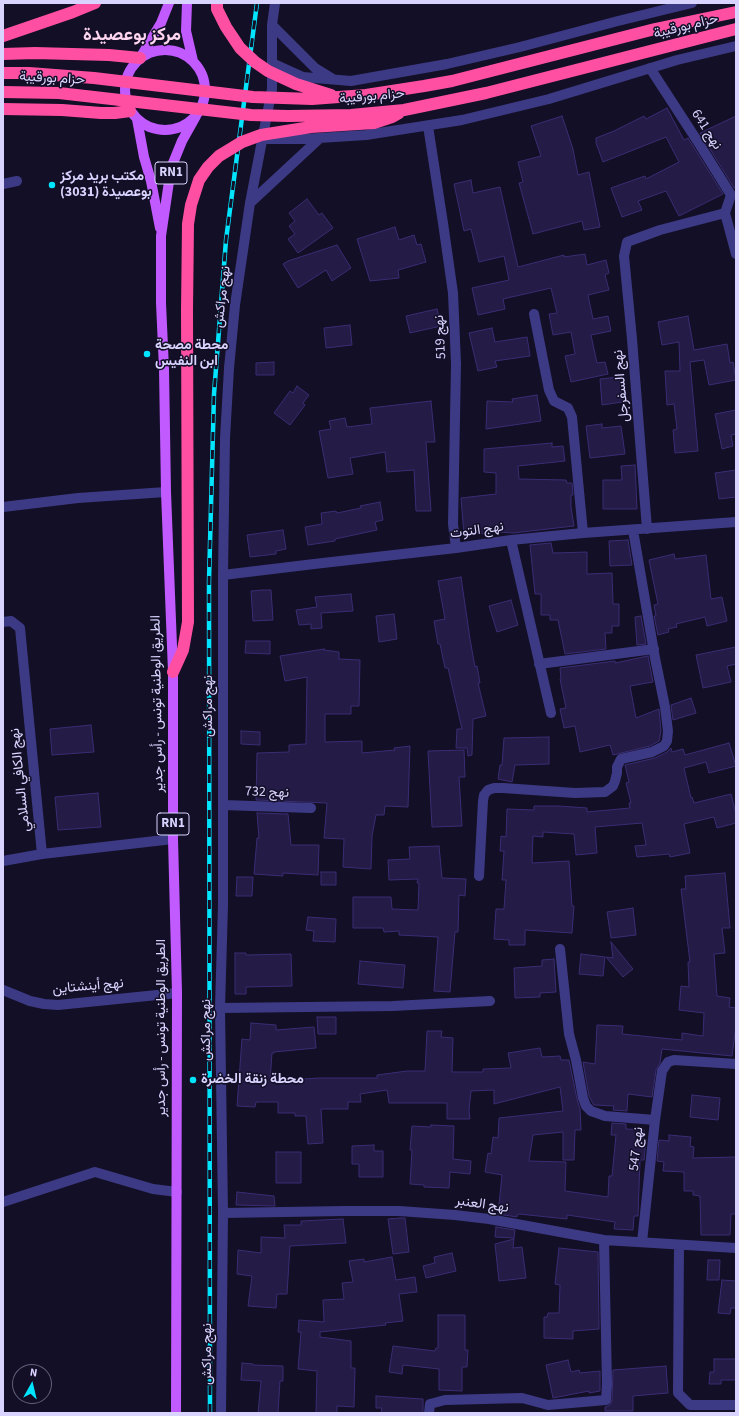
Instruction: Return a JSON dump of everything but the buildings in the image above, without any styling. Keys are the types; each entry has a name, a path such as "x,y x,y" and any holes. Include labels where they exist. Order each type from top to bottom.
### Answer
{"highway":[{"path":"3,36 95,3"},
{"path":"217,3 217,9 226,27 240,48 255,62 268,71 296,84 336,97"},
{"name":"حزام بورقيبة","path":"3,73 29,73 94,78 253,97 312,99 393,92 452,81 655,29 736,12"},
{"name":"حزام بورقيبة","path":"3,92 60,93 251,114 320,116 350,115 404,110 546,78 736,29"},
{"path":"3,54 35,53 109,55 140,58"},
{"path":"3,110 62,110 133,115"},
{"path":"173,672 183,650 188,622 188,224 190,205 199,180 208,167 220,156 242,142 261,135 311,128 374,123 392,117 404,110"}],"main road":[{"name":"RN1","path":"133,115 125,97 125,82 133,65 140,58 162,23 169,3"},
{"name":"RN1","path":"187,3 186,32 194,61 202,74 205,88 205,98 196,116"},
{"name":"RN1","path":"140,58 150,52 162,50 173,51 194,61"},
{"path":"133,115 147,126 160,130 174,129 186,124 196,116"},
{"name":"الطريق الوطنية تونس - رأس جدير","path":"133,115 151,182 161,236"},
{"name":"الطريق الوطنية تونس - رأس جدير","path":"176,1413 177,993 173,839 173,672 166,492 164,369 161,303 161,236 171,168 182,141 196,116"}],"street":[{"name":"نهج مراكش","path":"221,1413 222,1213 220,1008 223,905 223,575 225,438 235,305 250,203 272,89 272,25 275,3"},
{"path":"272,62 303,77 351,81 447,64 692,3"},
{"path":"272,25 315,68 334,80"},
{"path":"262,139 320,138 366,134 462,120 541,101 677,60 736,46"},
{"name":"نهج 641","path":"650,68 731,195 725,214"},
{"name":"نهج 519","path":"428,126 444,223 453,292 456,364 452,524 456,548"},
{"path":"250,203 320,138"},
{"path":"3,184 17,181"},
{"path":"725,214 736,254"},
{"name":"نهج السفرجل","path":"647,529 624,256 627,242 660,230 725,214"},
{"path":"534,314 549,390 554,401 568,408 572,417 583,533"},
{"path":"3,507 78,498 166,492"},
{"name":"نهج التوت","path":"223,575 456,548 511,540 583,533 736,522"},
{"path":"479,876 483,801 484,795 488,790 503,788 605,792 613,786 617,773 617,767 621,759 652,752 664,746 667,741 668,731 665,707 633,530"},
{"path":"511,540 551,713"},
{"name":"نهج الكافي السلامي","path":"3,622 12,621 20,628 42,854"},
{"path":"540,664 654,649"},
{"name":"نهج 732","path":"223,805 311,808"},
{"path":"3,861 42,854 173,839"},
{"path":"560,950 569,1034 586,1106 591,1111 605,1116 655,1120"},
{"name":"نهج أينشتاين","path":"3,990 30,1001 58,1005 177,993"},
{"path":"220,1008 392,1006 490,1001"},
{"name":"نهج 547","path":"642,1242 655,1120 662,1071 668,1062 674,1060 736,1064"},
{"path":"3,1202 95,1172 153,1189 177,1192"},
{"name":"نهج العنبر","path":"222,1213 346,1211 455,1215 489,1219 604,1240 736,1248"},
{"path":"429,1413 430,1404 446,1400 522,1398 548,1405 606,1400 604,1240"},
{"path":"679,1245 678,1393 690,1404 736,1405"}],"railway":[{"path":"210,1413 209,581 214,394 226,240 257,3"}],"place":[{"name":"مكتب بريد مركز بوعصيدة (3031)","path":"52,185"},
{"name":"محطة مصحة ابن النفيس","path":"147,354"},
{"name":"محطة زنقة الخضرة","path":"193,1080"}],"district":[{"name":"مركز بوعصيدة","path":"132,36"}]}
